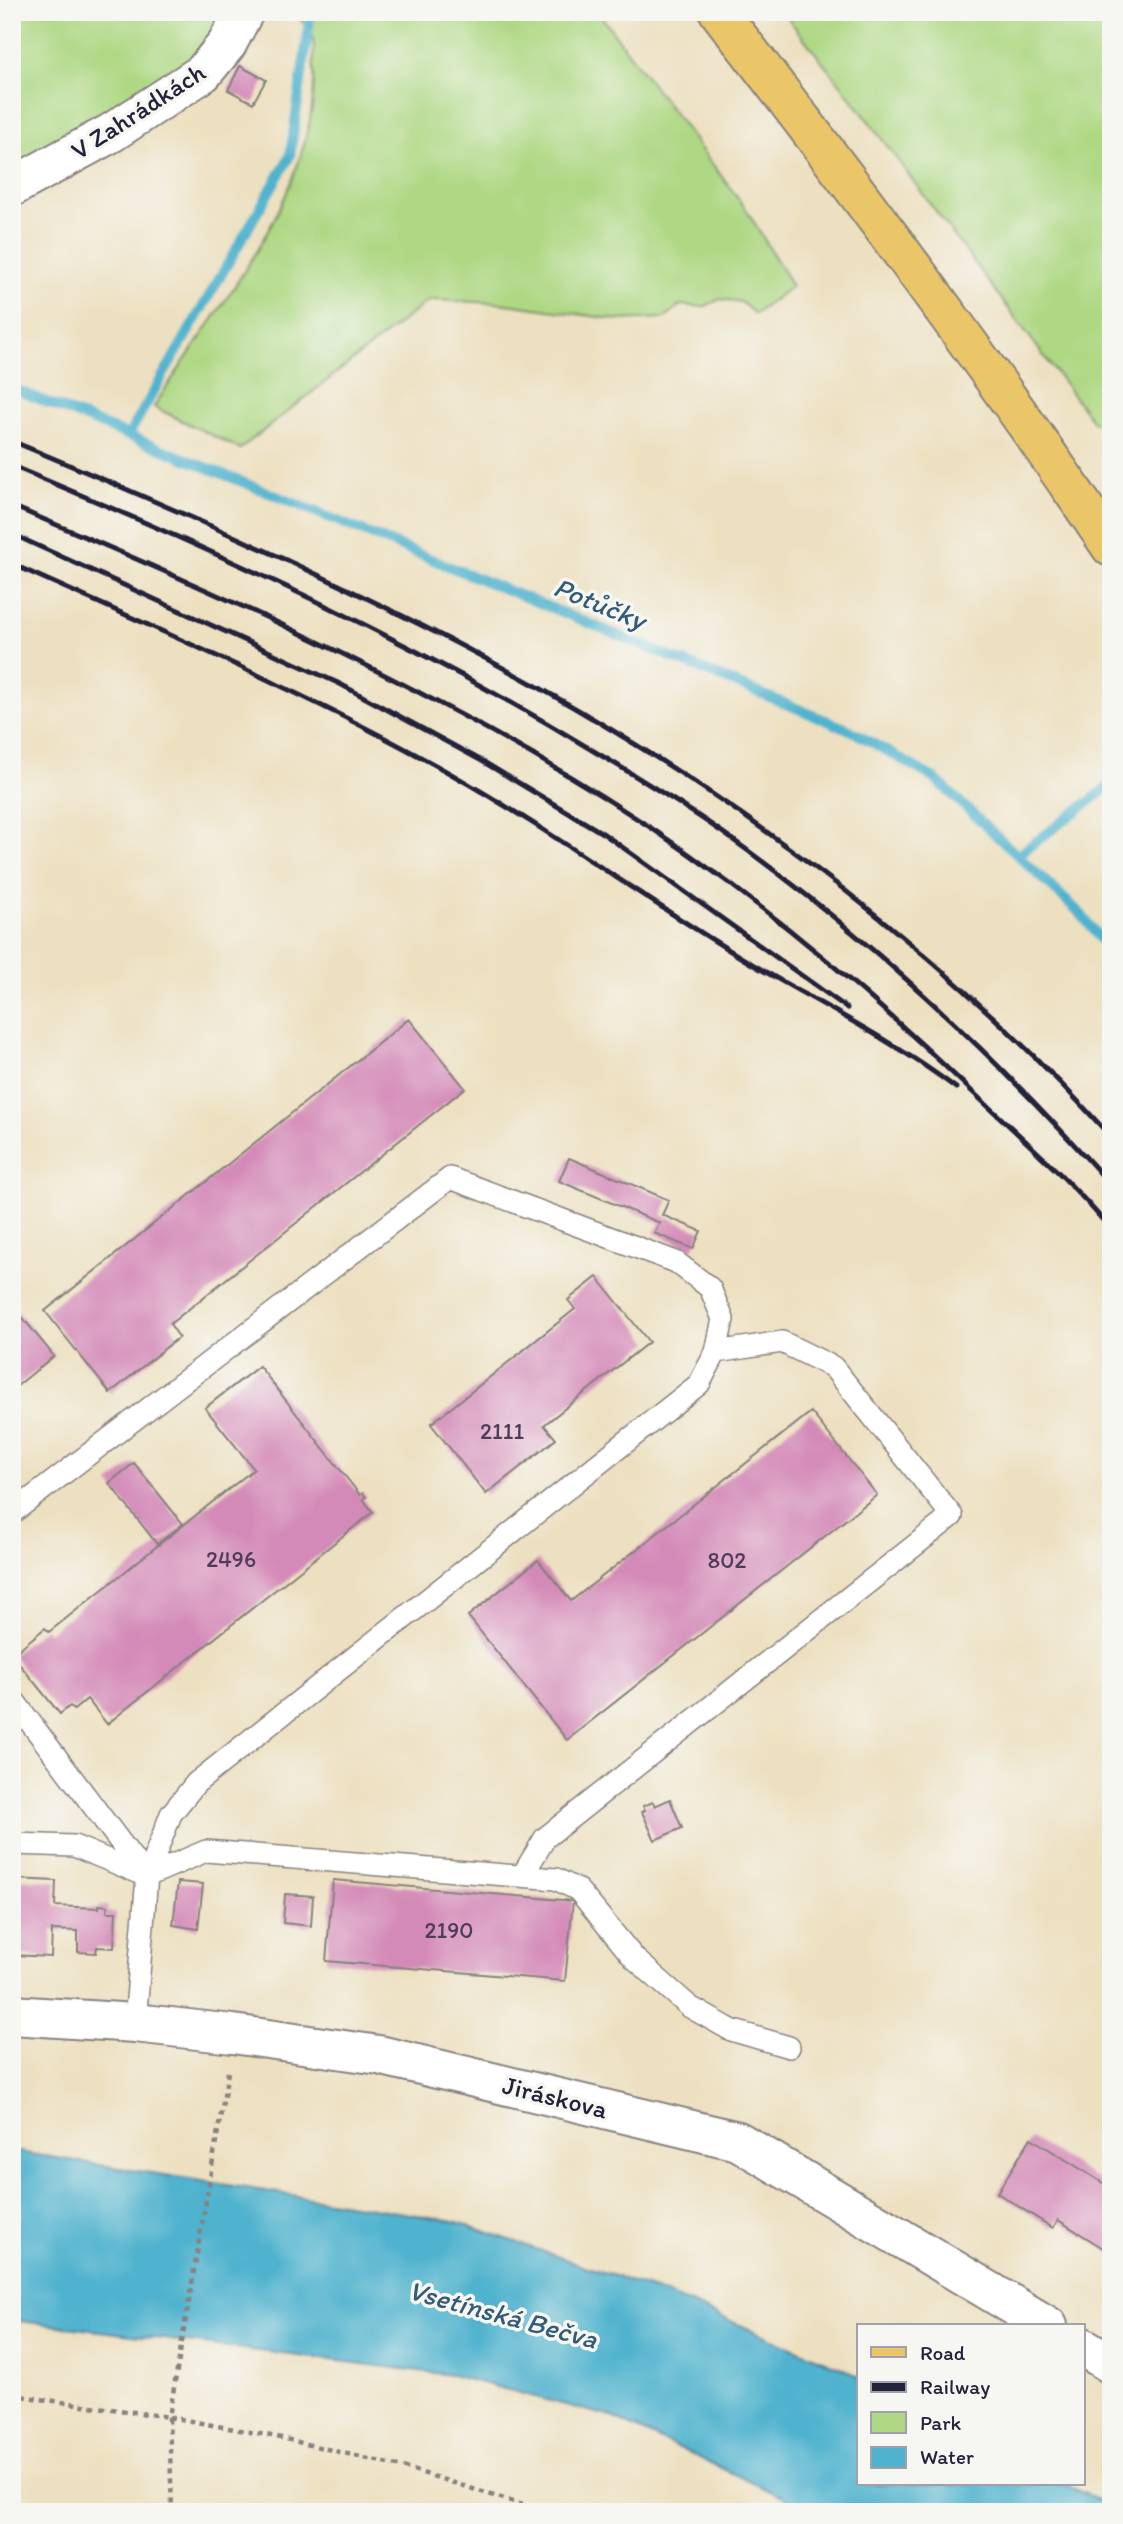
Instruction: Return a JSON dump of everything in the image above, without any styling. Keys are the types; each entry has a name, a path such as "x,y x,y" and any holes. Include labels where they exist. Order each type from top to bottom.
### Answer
{"main road":[{"path":"719,12 881,222 1053,461 1111,547"}],"street":[{"name":"V Zahrádkách","path":"12,187 111,133 203,73 227,44 244,12"},
{"name":"Jiráskova","path":"12,2015 135,2023 379,2055 738,2141 1045,2324"},
{"path":"1084,2348 1111,2364"}],"lane":[{"path":"12,1513 450,1178 676,1262 710,1288 723,1319 716,1352 699,1384 196,1783 171,1814 147,1876 135,2023"},
{"path":"522,1876 545,1838 952,1516 833,1367 782,1342 716,1352"},
{"path":"12,1698 147,1876"},
{"path":"12,1844 74,1846 147,1876 206,1851 556,1879 579,1890 634,1958 690,2007 731,2030 789,2047"}],"path":[{"path":"172,2512 169,2417 173,2384 219,2130 233,2034"},
{"path":"12,2395 169,2417 277,2437 410,2469 545,2512"}],"green space":[{"path":"12,12 235,12 178,78 12,174"},
{"path":"294,12 598,12 746,209 792,286 755,314 741,302 720,299 703,307 680,305 665,318 619,320 500,303 429,300 240,449 154,407 259,247 299,160 311,115 314,46 310,31"},
{"path":"783,12 1111,12 1111,423 1094,423 852,99"}],"water":[{"name":"Vsetínská Bečva","path":"12,2151 455,2221 669,2295 857,2376 857,2486 1068,2486 1111,2506 1111,2512 815,2512 612,2417 451,2375 12,2320"}],"building":[{"path":"240,66 266,80 253,103 228,90"},
{"path":"409,1019 465,1088 170,1324 179,1337 110,1393 45,1311"},
{"path":"569,1158 669,1200 662,1215 701,1231 693,1249 654,1233 660,1223 559,1181"},
{"path":"597,1277 649,1342 544,1425 556,1439 486,1494 431,1424 575,1309 568,1300"},
{"path":"18,1312 54,1356 12,1390 12,1316"},
{"path":"259,1366 360,1495 363,1493 366,1497 363,1499 373,1512 107,1724 87,1699 74,1710 70,1706 60,1714 12,1655 45,1628 49,1632 254,1469 205,1408"},
{"path":"811,1412 877,1495 567,1740 468,1616 538,1560 571,1601"},
{"path":"134,1463 183,1524 157,1544 109,1483"},
{"path":"670,1799 682,1828 655,1840 642,1812 645,1810 643,1806 653,1802 655,1806"},
{"path":"12,1879 56,1881 55,1906 108,1906 107,1912 116,1912 114,1948 97,1947 96,1953 78,1952 78,1931 52,1930 51,1957 12,1955"},
{"path":"333,1880 573,1901 565,1981 326,1961"},
{"path":"178,1882 203,1884 198,1929 173,1925"},
{"path":"285,1894 313,1896 311,1926 283,1923"},
{"path":"1031,2138 1111,2188 1111,2253 1058,2220 1053,2228 997,2193"}],"waterway":[{"path":"128,436 290,156 311,12"},
{"name":"Potůčky","path":"12,388 850,730 934,778 1081,914 1111,953"},
{"path":"1018,855 1111,785"}],"railway":[{"path":"12,441 146,497 344,587 474,652 617,733 769,834 914,946 982,1007 1111,1137"},
{"path":"12,466 235,563 380,633 522,709 690,811 827,911 926,997 1021,1089 1111,1185"},
{"path":"12,506 239,605 388,677 534,755 653,829 747,896 880,1006 1040,1155 1077,1191 1111,1230"},
{"path":"12,534 340,684 482,761 604,834 847,1008"},
{"path":"12,564 291,691 453,775 729,950 901,1050 956,1088"}]}
